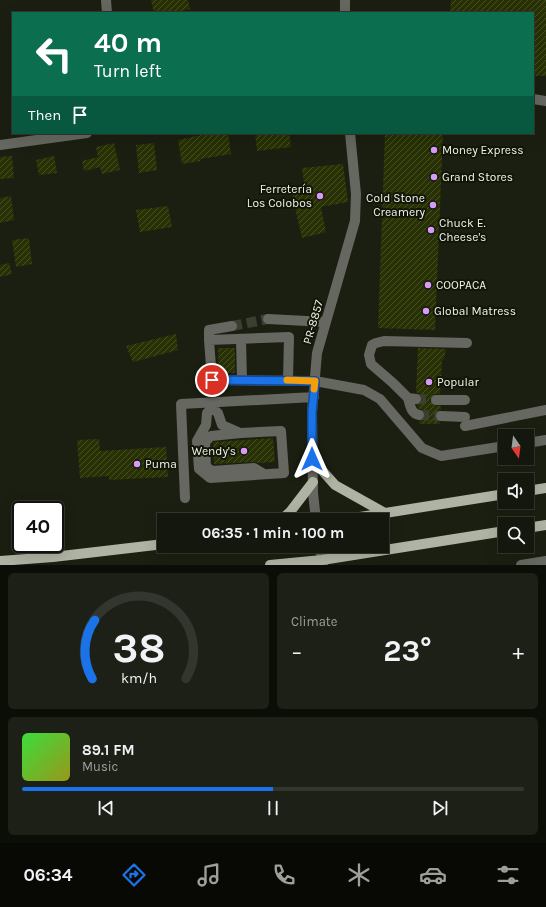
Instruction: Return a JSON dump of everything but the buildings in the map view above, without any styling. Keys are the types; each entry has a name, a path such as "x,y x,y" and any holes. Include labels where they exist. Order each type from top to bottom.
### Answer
{"main road":[{"path":"312,459 335,485 385,513 498,495"},
{"path":"289,513 313,482"},
{"path":"534,490 546,488"},
{"path":"534,527 546,525"},
{"path":"270,565 323,562 498,532"},
{"path":"0,561 53,557 157,545"}],"street":[{"path":"106,0 107,12"},
{"path":"345,0 345,12"},
{"path":"534,99 546,101"},
{"path":"0,145 80,134"},
{"name":"PR-8857","path":"315,513 312,459 312,412 317,353 355,221 356,194 350,134"},
{"path":"268,319 326,322"},
{"path":"288,380 289,319"},
{"path":"232,326 209,330 212,380 315,381 364,390 380,399 422,448 441,456 498,447"},
{"path":"209,340 288,337"},
{"path":"241,339 242,380"},
{"path":"419,415 415,415 412,410 412,399 371,364 369,355 372,345 384,341 467,343"},
{"path":"185,498 182,404 211,406 314,397"},
{"path":"436,400 465,400"},
{"path":"211,406 218,413 222,425 241,433"},
{"path":"211,406 207,413 206,425 197,441 199,469 210,478 264,474 284,472 281,431 211,436 205,442 206,467 212,471 254,468 264,474"},
{"path":"441,416 465,421 546,410"},
{"path":"534,442 546,440"},
{"path":"520,565 546,561"}],"tunnel":[{"path":"232,326 268,319"},
{"path":"416,399 436,400"},
{"path":"419,415 441,416"}],"slow traffic":[{"path":"287,380 315,381 314,389"}],"place":[{"name":"Money Express","path":"434,150"},
{"name":"Grand Stores","path":"434,177"},
{"name":"Ferretería Los Colobos","path":"320,196"},
{"name":"Cold Stone Creamery","path":"433,205"},
{"name":"Chuck E. Cheese's","path":"431,230"},
{"name":"COOPACA","path":"428,285"},
{"name":"Global Matress","path":"426,311"},
{"name":"Popular","path":"429,382"},
{"name":"Wendy's","path":"244,451"},
{"name":"Puma","path":"137,464"}],"route":[{"path":"212,380 315,381 312,412 312,459"}]}
